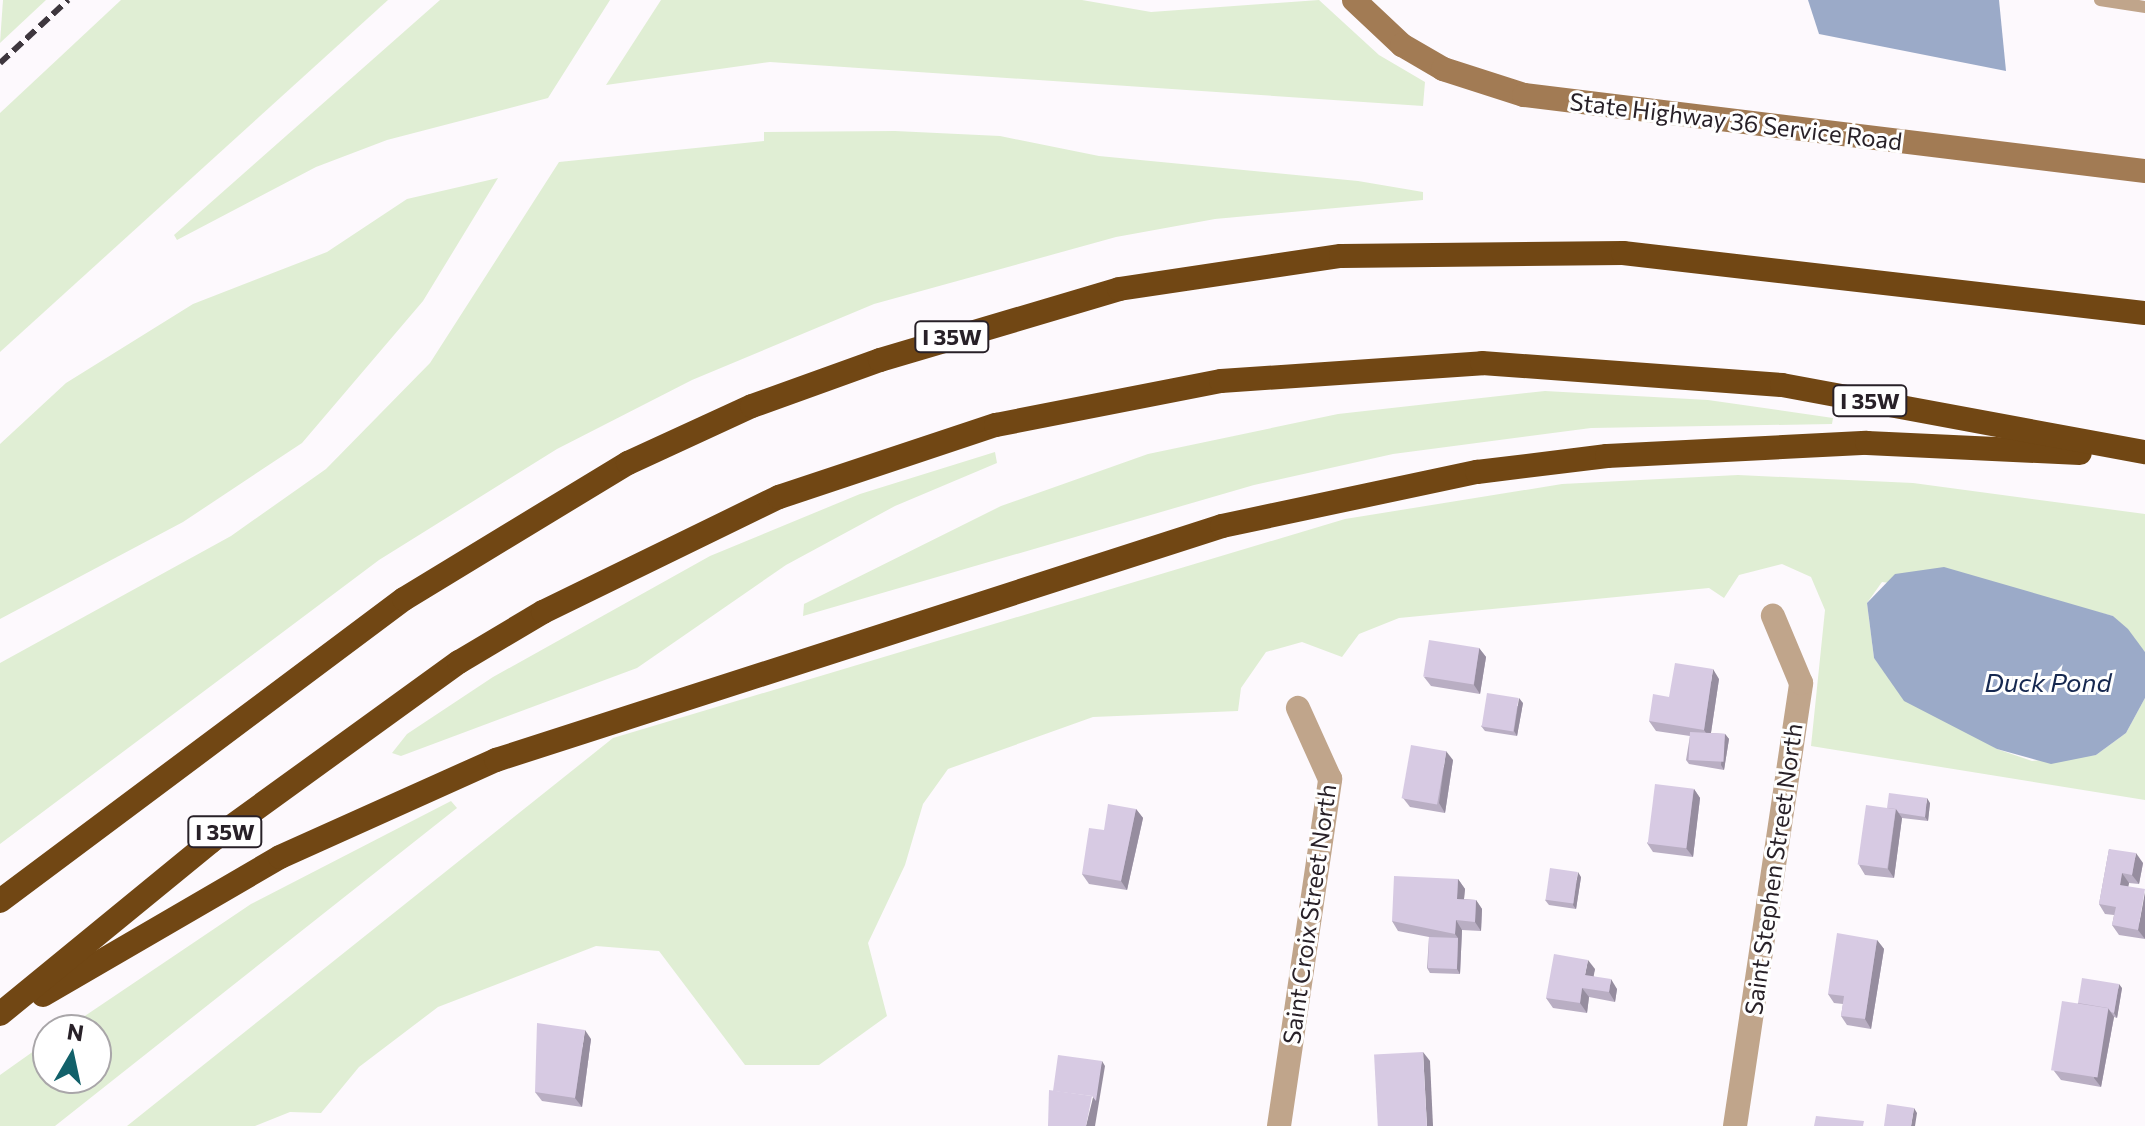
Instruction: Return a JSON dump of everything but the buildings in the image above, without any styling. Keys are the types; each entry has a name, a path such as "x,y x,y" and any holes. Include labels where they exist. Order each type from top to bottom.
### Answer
{"highway":[{"name":"I 35W","path":"0,901 404,599 628,463 752,406 880,360 1119,289 1341,256 1623,253 2145,313"},
{"name":"I 35W","path":"0,1014 210,842 459,662 543,612 779,497 996,425 1221,381 1482,363 1782,385 2145,452"},
{"path":"0,1022 176,913 386,806 496,760 1222,526 1477,472 1722,447 1867,443 2145,459"}],"street":[{"name":"State Highway 36 Service Road","path":"1354,0 1402,45 1443,69 1524,95 2145,171"},
{"name":"Saint Stephen Street North","path":"1735,1126 1801,683 1773,616"},
{"name":"Saint Croix Street North","path":"1279,1126 1330,779 1298,708"}],"lane":[{"path":"2100,0 2145,7"}],"green space":[{"path":"3,0 46,0 0,43"},
{"path":"121,0 388,0 0,352 0,113"},
{"path":"440,0 610,0 548,98 387,140 316,167 177,240 174,235"},
{"path":"661,0 1082,0 1151,12 1319,0 1379,55 1425,82 1423,106 770,62 606,85"},
{"path":"895,131 1000,136 1099,156 1358,181 1423,192 1423,200 1215,219 1116,237 874,304 692,380 557,449 379,560 0,844 0,663 231,536 326,469 430,363 559,162 764,141 764,132"},
{"path":"498,178 423,301 302,443 183,522 0,619 0,444 66,383 193,304 327,252 407,199"},
{"path":"1545,391 1708,400 1833,418 1832,424 1591,428 1393,454 1254,485 803,616 804,604 1001,506 1148,454 1338,414"},
{"path":"995,452 997,463 895,506 786,565 637,668 401,756 392,753 407,734 493,677 710,556 860,494"},
{"path":"1738,475 1913,483 2145,514 2145,652 2113,616 2077,607 1882,582 1867,603 1874,658 1889,677 1997,749 2032,761 2096,755 2126,733 2145,698 2145,800 1811,746 1825,610 1811,577 1782,564 1739,575 1724,598 1709,588 1399,618 1359,634 1342,657 1302,642 1266,652 1241,688 1238,711 1093,717 948,769 923,804 905,865 868,943 887,1016 819,1065 745,1065 659,951 596,946 438,1007 359,1067 321,1113 290,1112 255,1126 127,1126 613,738 1345,519 1562,484"},
{"path":"451,801 457,808 112,1081 112,1014 88,1014 251,904"},
{"path":"32,1052 32,1094 95,1094 55,1126 0,1126 0,1075"}],"water":[{"path":"1808,0 1999,0 2006,71 1819,34"},
{"name":"Duck Pond","path":"1944,567 2113,616 2128,629 2145,652 2145,698 2126,733 2096,755 2051,764 1997,749 1904,701 1874,658 1867,603 1895,574"}],"railway":[{"path":"0,63 68,0"}]}
